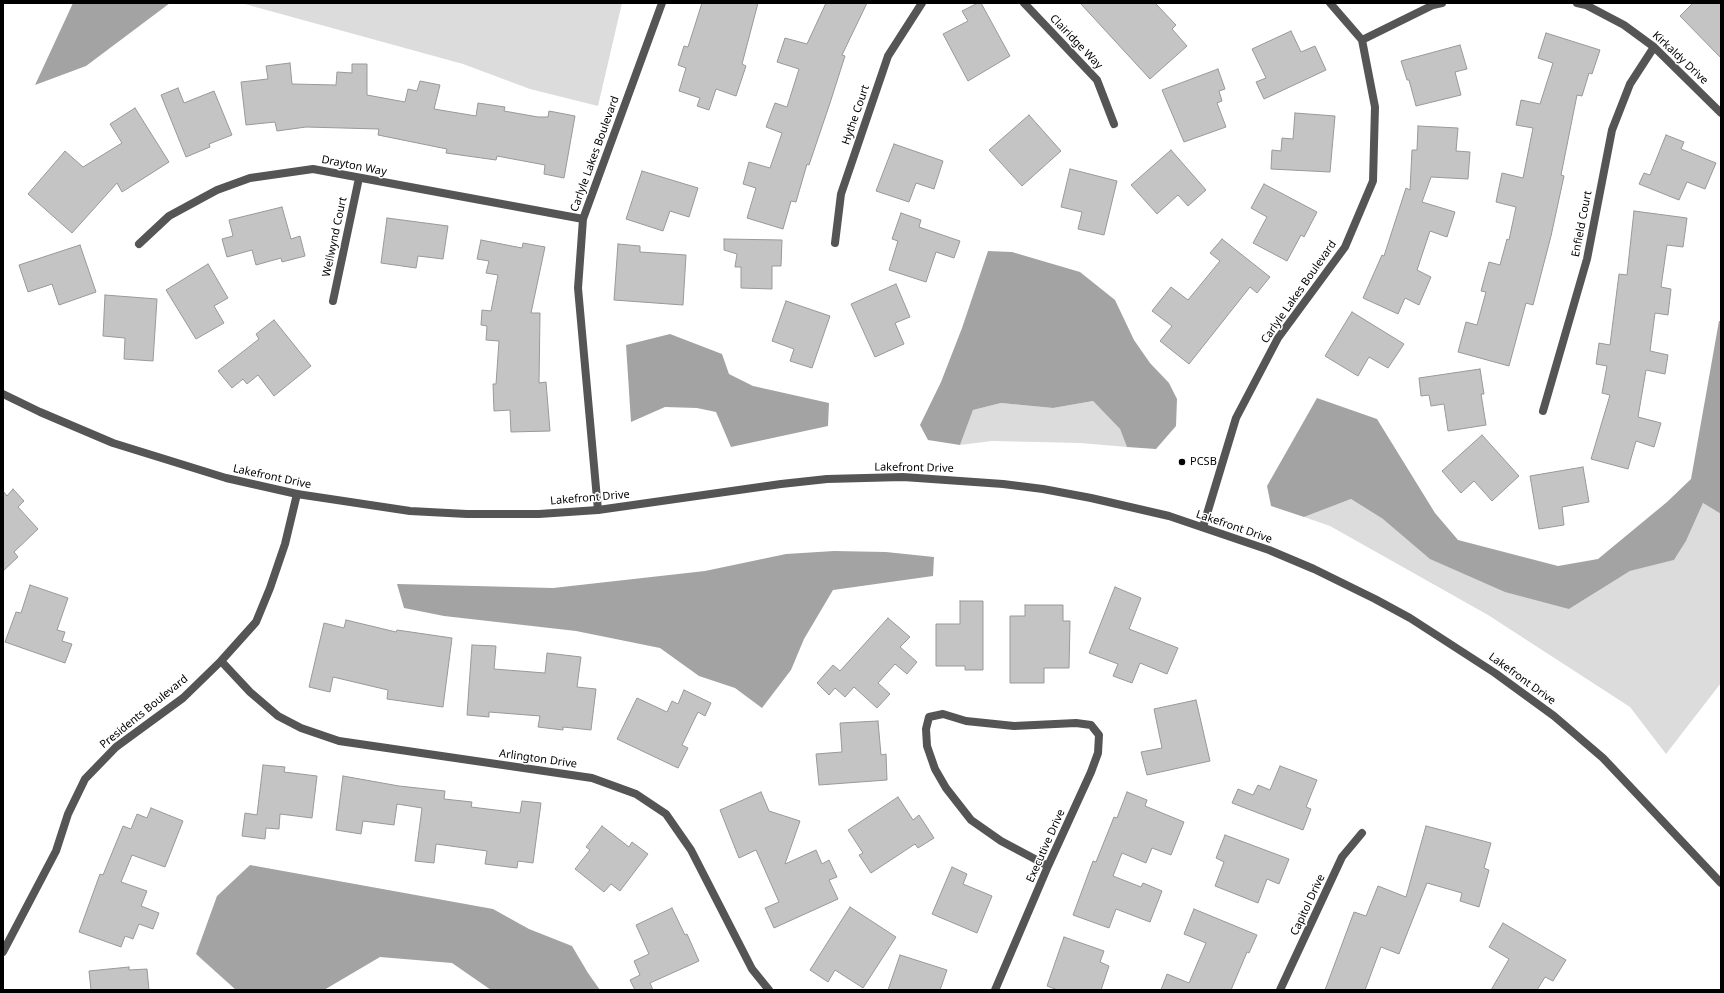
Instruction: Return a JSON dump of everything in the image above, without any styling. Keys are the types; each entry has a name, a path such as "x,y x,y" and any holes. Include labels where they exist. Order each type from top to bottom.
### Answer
{"street":[{"name":"Carlyle Lakes Boulevard","path":"598,510 578,288 583,219 662,3"},
{"name":"Hythe Court","path":"836,243 841,194 888,56 922,3"},
{"name":"Clairidge Way","path":"1024,3 1097,80 1114,124"},
{"name":"Carlyle Lakes Boulevard","path":"1203,527 1236,418 1278,338 1345,247 1373,181 1376,107 1362,40 1330,3"},
{"path":"1362,40 1433,5 1442,3"},
{"name":"Kirkaldy Drive","path":"1577,3 1586,5 1624,25 1654,47 1721,113"},
{"name":"Enfield Court","path":"1543,411 1587,259 1612,130 1630,84 1654,47"},
{"name":"Drayton Way","path":"139,244 169,216 217,190 250,178 313,169 583,219"},
{"name":"Wellwynd Court","path":"333,301 358,178"},
{"name":"Lakefront Drive","path":"3,394 40,412 113,443 226,478 297,494 364,505 438,512 539,514 598,510 827,479 904,477 1003,484 1043,489 1133,507 1203,527 1269,550 1347,584 1410,618 1495,673 1554,716 1603,758 1721,883"},
{"name":"Presidents Boulevard","path":"3,952 56,851 68,814 85,779 116,747 182,698 221,661 256,622 270,588 285,544 297,494"},
{"name":"Arlington Drive","path":"221,661 250,692 278,716 301,728 339,741 592,778 636,794 666,814 691,850 752,969 769,990"},
{"name":"Executive Drive","path":"995,990 1048,866 1091,772 1098,753 1099,735 1091,725 1076,723 1014,726 966,721 943,714 930,717 926,729 927,746 935,769 946,788 971,820 1001,842 1048,866"},
{"name":"Capitol Drive","path":"1280,990 1342,857 1362,834"}],"shaded area":[{"path":"73,3 170,3 86,66 35,85"},
{"path":"241,3 622,3 598,106 530,89 463,64"},
{"path":"988,251 1012,252 1080,272 1115,300 1134,340 1150,363 1169,383 1177,399 1176,426 1156,449 1127,447 1120,429 1093,401 1053,408 1001,403 973,410 960,445 928,440 920,425 941,382 962,328"},
{"path":"1719,321 1721,321 1721,514 1703,503 1686,541 1674,560 1630,571 1569,609 1505,592 1430,559 1383,519 1351,499 1304,517 1271,506 1267,486 1317,398 1377,419 1435,513 1458,540 1558,566 1598,559 1667,502 1691,479"},
{"path":"670,334 722,354 729,374 753,386 829,403 828,426 731,447 716,412 697,408 665,407 631,422 626,345"},
{"path":"1093,401 1120,429 1127,447 1080,443 992,441 960,445 973,410 1001,403 1053,408"},
{"path":"1351,499 1383,519 1569,609 1630,571 1674,560 1686,541 1703,503 1721,514 1721,683 1666,754 1630,707 1488,615 1330,526 1304,517"},
{"path":"834,551 886,552 934,557 933,576 833,590 804,639 791,670 762,708 735,688 699,676 660,648 576,631 444,616 404,608 397,584 553,588 705,571 786,554"},
{"path":"250,865 493,909 529,929 572,946 600,990 491,990 452,963 380,957 324,990 236,990 196,954 217,896"}],"building":[{"path":"702,3 758,3 742,64 746,66 736,96 716,89 709,110 697,106 700,98 679,91 686,68 678,65 684,46 688,47"},
{"path":"826,3 867,3 842,55 845,56 809,165 807,164 796,202 791,201 783,229 747,218 756,188 743,184 749,162 770,168 782,133 766,127 775,103 787,107 799,69 777,62 785,38 807,44"},
{"path":"981,3 1010,56 968,81 943,34 968,21 962,11"},
{"path":"1080,3 1155,3 1176,25 1172,29 1187,46 1150,79"},
{"path":"1693,3 1721,3 1721,58 1680,16"},
{"path":"1291,31 1301,52 1315,46 1326,70 1264,99 1256,82 1266,78 1252,49"},
{"path":"1546,33 1600,50 1592,74 1589,73 1582,96 1577,95 1561,175 1564,176 1551,236 1533,305 1526,303 1509,366 1458,352 1466,322 1477,325 1486,292 1481,291 1489,262 1500,265 1507,239 1509,240 1516,207 1496,202 1502,173 1523,178 1533,128 1516,125 1521,100 1540,104 1553,63 1538,58"},
{"path":"1460,45 1467,69 1455,72 1461,95 1416,106 1409,80 1407,80 1401,61"},
{"path":"290,63 292,84 336,85 337,72 352,73 352,64 367,64 367,95 405,102 408,89 417,91 420,81 440,85 434,109 476,116 478,103 505,107 504,111 538,117 548,117 549,111 575,116 564,178 544,174 545,165 497,156 496,160 446,153 447,149 378,135 379,129 306,127 277,131 275,122 246,125 241,82 268,79 266,66"},
{"path":"1218,69 1225,89 1219,91 1222,101 1217,103 1226,127 1184,142 1162,90"},
{"path":"178,88 184,103 214,91 232,135 209,144 210,147 186,157 161,95"},
{"path":"135,108 169,162 122,192 117,183 72,233 28,194 65,151 83,167 122,143 110,124"},
{"path":"1295,113 1335,116 1330,172 1271,169 1272,150 1281,151 1282,138 1293,139"},
{"path":"1029,115 1061,151 1022,186 989,150"},
{"path":"1418,126 1458,128 1456,151 1470,152 1468,179 1431,177 1422,202 1455,212 1447,237 1430,231 1417,270 1431,277 1419,305 1405,298 1398,314 1363,298 1382,255 1384,256 1406,188 1410,190 1412,150 1417,150"},
{"path":"1666,135 1684,142 1681,149 1716,163 1705,189 1687,182 1679,200 1639,184 1644,173 1650,175"},
{"path":"894,144 943,161 934,189 916,183 909,202 876,191"},
{"path":"1171,150 1206,190 1188,206 1178,195 1157,214 1131,185"},
{"path":"1070,169 1117,181 1104,235 1078,229 1082,212 1061,207"},
{"path":"642,171 698,188 689,217 670,211 663,231 626,219"},
{"path":"1264,184 1317,212 1304,237 1301,235 1287,261 1253,243 1267,217 1251,208"},
{"path":"282,207 291,239 300,236 305,256 282,262 281,258 256,265 252,250 227,257 222,239 233,236 229,220"},
{"path":"1634,211 1687,218 1683,247 1667,245 1661,287 1671,289 1668,315 1655,313 1650,351 1668,355 1665,374 1646,370 1638,417 1661,423 1654,447 1636,441 1628,469 1591,459 1610,395 1602,393 1607,366 1596,364 1599,343 1610,345 1619,274 1627,275"},
{"path":"901,213 921,220 919,227 960,241 954,258 936,252 926,282 889,270 898,241 892,239"},
{"path":"387,218 448,226 443,259 418,256 416,268 381,263"},
{"path":"724,239 782,240 781,266 772,266 772,289 741,288 741,267 735,267 737,254 724,250"},
{"path":"1222,239 1270,277 1257,293 1250,287 1189,364 1160,341 1172,326 1152,311 1171,287 1188,300 1220,261 1210,253"},
{"path":"481,240 522,248 523,243 545,247 531,313 540,313 539,383 546,382 550,431 511,432 510,410 494,411 493,384 496,384 499,341 486,340 487,326 481,325 482,310 491,311 498,275 486,273 489,261 477,259"},
{"path":"618,244 640,246 640,252 686,255 683,305 614,300"},
{"path":"80,245 96,292 59,305 52,284 28,292 19,265"},
{"path":"208,264 228,298 214,306 224,323 196,339 166,290"},
{"path":"896,284 910,317 895,323 904,344 875,357 851,304"},
{"path":"105,295 157,299 153,361 124,359 125,338 103,336"},
{"path":"786,301 830,316 812,368 790,361 794,349 772,341"},
{"path":"1352,312 1404,344 1388,368 1369,357 1358,376 1325,356"},
{"path":"274,320 311,366 274,396 258,375 247,384 243,379 232,388 218,371 259,339 256,334"},
{"path":"1480,369 1484,394 1481,394 1486,425 1448,431 1444,404 1431,406 1429,395 1421,396 1419,378"},
{"path":"1482,435 1519,476 1492,501 1474,481 1461,493 1442,471"},
{"path":"1583,467 1589,502 1562,507 1564,525 1539,529 1530,476"},
{"path":"13,489 24,501 18,507 38,529 14,552 18,557 3,571 3,491 7,496"},
{"path":"30,585 68,598 57,630 65,632 62,641 72,644 65,663 5,642 16,612 21,613"},
{"path":"1115,587 1141,598 1129,629 1178,648 1167,674 1140,663 1132,683 1113,676 1118,664 1089,653"},
{"path":"960,601 983,601 983,670 965,670 965,666 936,666 936,624 960,624"},
{"path":"1025,605 1063,605 1063,621 1070,621 1069,668 1044,668 1044,683 1010,683 1010,616 1025,616"},
{"path":"888,618 910,637 900,647 917,662 907,674 895,664 878,683 890,694 877,708 854,687 845,697 835,688 829,695 817,683 833,665 840,671"},
{"path":"346,620 396,632 397,630 452,638 443,707 387,699 388,690 333,677 330,692 309,687 324,623 344,628"},
{"path":"472,645 496,646 494,669 545,673 547,653 581,657 577,687 596,689 591,730 563,727 563,730 538,727 540,716 489,712 489,717 467,715"},
{"path":"684,690 711,703 705,716 698,712 682,745 688,748 678,768 617,739 637,698 667,712 672,701 678,704"},
{"path":"1196,700 1210,761 1147,775 1141,752 1162,748 1154,709"},
{"path":"878,721 881,755 886,754 887,780 819,785 816,754 842,752 840,723"},
{"path":"263,765 285,767 284,772 317,776 312,818 280,814 279,829 266,828 265,839 242,836 245,813 257,815"},
{"path":"1280,766 1317,780 1306,807 1311,809 1303,830 1232,803 1238,789 1253,795 1258,785 1270,790"},
{"path":"343,776 399,786 445,791 444,799 472,802 471,807 520,813 522,801 541,803 533,863 518,861 517,868 485,864 487,851 436,844 434,863 415,861 422,808 397,804 394,825 363,821 361,834 336,830"},
{"path":"761,792 769,811 800,821 785,864 816,850 822,864 829,860 837,877 829,880 838,899 774,928 765,908 779,902 756,850 739,858 720,810"},
{"path":"1127,792 1147,800 1145,806 1184,822 1171,855 1152,848 1146,863 1122,853 1113,876 1141,887 1143,883 1162,891 1150,922 1116,909 1109,928 1073,915 1093,861 1096,862 1114,817 1117,818"},
{"path":"898,797 913,820 919,815 934,838 918,848 915,844 871,873 859,855 863,853 848,830"},
{"path":"151,808 183,821 165,867 132,855 121,882 147,891 141,906 159,913 153,929 139,924 133,939 125,936 121,947 79,932 100,874 103,875 123,826 131,829 137,814 147,818"},
{"path":"602,826 629,847 632,842 648,854 620,891 611,884 604,892 575,869 590,850 586,847"},
{"path":"1426,826 1491,843 1484,868 1489,870 1479,907 1460,901 1462,893 1427,883 1399,954 1381,947 1365,990 1325,990 1354,912 1366,916 1378,886 1406,897"},
{"path":"1225,835 1289,859 1279,884 1267,879 1258,903 1215,886 1224,862 1216,858"},
{"path":"952,867 967,874 963,884 992,896 977,933 932,914"},
{"path":"850,907 896,937 863,988 835,970 828,982 810,970"},
{"path":"672,908 685,935 687,934 699,961 650,983 653,990 635,990 630,980 640,975 634,961 649,954 636,925"},
{"path":"1194,909 1257,935 1249,953 1247,952 1231,990 1161,990 1167,974 1189,983 1206,943 1184,934"},
{"path":"1503,923 1566,960 1553,981 1545,977 1537,990 1491,990 1509,959 1489,947"},
{"path":"1064,937 1104,951 1100,962 1109,966 1101,990 1058,990 1047,986"},
{"path":"900,955 947,970 940,990 888,990"},
{"path":"129,967 129,970 147,969 149,990 91,990 89,971"}],"place":[{"name":"PCSB","path":"1182,462"}]}
